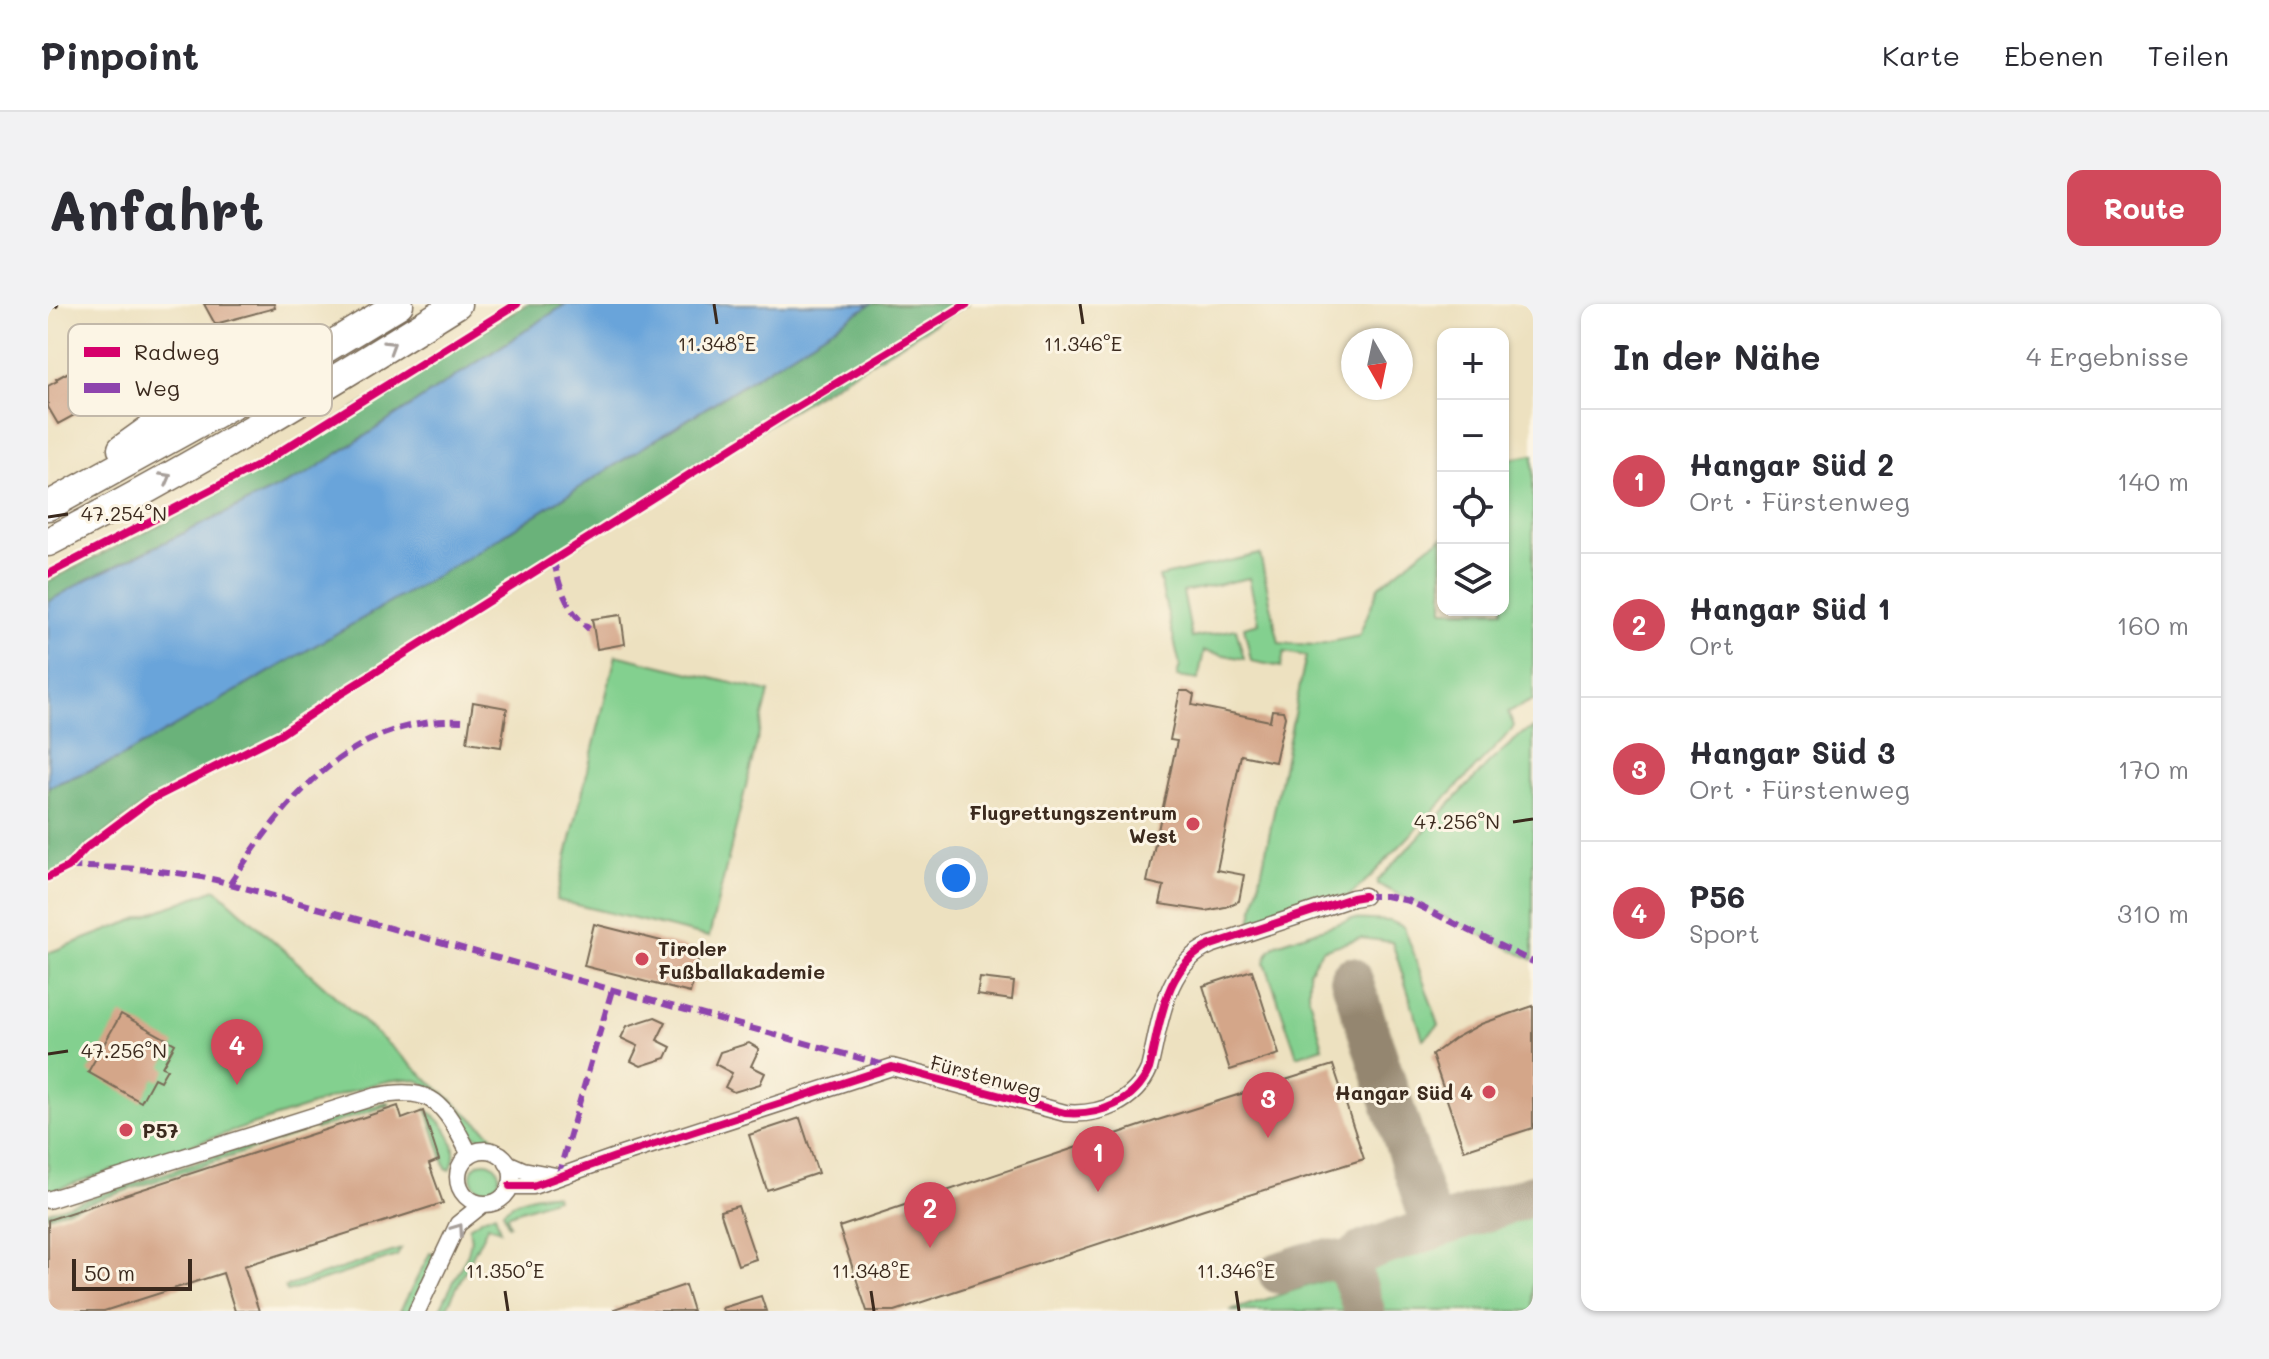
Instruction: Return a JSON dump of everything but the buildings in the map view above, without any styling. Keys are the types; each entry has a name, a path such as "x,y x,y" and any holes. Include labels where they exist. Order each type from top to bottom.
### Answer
{"highway":[{"path":"332,345 399,304"},
{"path":"332,381 457,304"},
{"path":"75,493 105,462 166,416"},
{"path":"48,506 212,416"},
{"path":"48,542 275,416"}],"street":[{"name":"Fürstenweg","path":"510,1186 533,1186 892,1067 1065,1113 1101,1110 1126,1098 1143,1082 1172,981 1196,953 1211,945 1364,896"},
{"path":"48,1200 391,1093 417,1094 435,1101 449,1116 470,1155"},
{"path":"417,1311 458,1224 483,1204 501,1199 510,1186 507,1163 494,1152 470,1155 459,1168 459,1186 468,1199 483,1204"},
{"name":"Fürstenweg","path":"507,1163 523,1170 558,1176"}],"green space":[{"path":"527,304 566,304 307,474 86,580 48,602 48,581 187,511"},
{"path":"871,304 967,304 789,412 281,734 150,800 87,847 68,867 48,877 48,787 116,760 464,560"},
{"path":"1533,455 1533,700 1508,712 1514,726 1511,731 1349,896 1250,928 1306,656 1284,652 1281,667 1251,661 1244,627 1259,623 1249,578 1183,592 1192,638 1236,629 1244,659 1204,651 1198,680 1177,677 1180,665 1159,577 1260,554 1279,643 1315,645 1359,636 1379,586 1437,541 1437,616 1509,616 1509,459"},
{"path":"616,655 769,692 709,937 556,900"},
{"path":"1533,728 1533,960 1377,884 1377,881 1491,761"},
{"path":"216,889 500,1142 473,1134 445,1101 423,1083 397,1080 354,1090 48,1192 48,953"},
{"path":"1351,919 1390,921 1404,927 1439,1025 1423,1039 1392,942 1361,938 1322,950 1309,971 1309,998 1323,1047 1297,1056 1265,962 1269,951 1277,944"},
{"path":"389,1103 48,1216 48,1212 359,1109"},
{"path":"427,1110 450,1137 454,1153 450,1170 446,1168"},
{"path":"485,1162 495,1166 499,1176 495,1186 485,1190 475,1186 471,1176 475,1166"},
{"path":"549,1194 556,1198 507,1215 508,1225 503,1211 508,1207 524,1198"},
{"path":"495,1213 500,1230 488,1225 445,1311 439,1311 468,1253 471,1241 469,1227"},
{"path":"1533,1213 1533,1311 1230,1311"},
{"path":"401,1249 397,1256 287,1292 285,1287"},
{"path":"430,1253 437,1256 409,1311 400,1311"}],"water":[{"path":"566,304 871,304 464,560 116,760 48,787 48,602 86,580 307,474"}],"taxiway":[{"path":"1351,978 1427,1210"},
{"path":"1350,1272 1353,1260 1362,1252 1533,1195"},
{"path":"1279,1273 1318,1261 1337,1262 1351,1274 1364,1311"}],"railway":[{"path":"48,306 55,304"}],"marked path":[{"path":"554,560 565,598 589,629"},
{"path":"230,884 298,795 354,748 387,733 423,723 462,721"},
{"path":"68,867 143,869 216,880 888,1066"},
{"path":"1364,896 1386,896 1409,901 1533,962"},
{"path":"558,1176 612,990"}],"cycle path":[{"path":"48,574 257,466 517,304"},
{"path":"48,877 68,867 87,847 150,800 281,734 789,412 967,304"},
{"path":"510,1186 533,1186 892,1067 1065,1113 1103,1109 1125,1098 1143,1080 1149,1069 1166,998 1183,966 1195,954 1211,945 1364,896"}],"place":[{"name":"Flugrettungszentrum West","path":"1193,824"},
{"name":"Tiroler Fußballakademie","path":"642,959"},
{"name":"P56","path":"237,1085"},
{"name":"Hangar Süd 4","path":"1489,1092"},
{"name":"P57","path":"126,1130"},
{"name":"Hangar Süd 3","path":"1268,1138"},
{"name":"Hangar Süd 2","path":"1098,1192"},
{"name":"Hangar Süd 1","path":"930,1248"}]}
